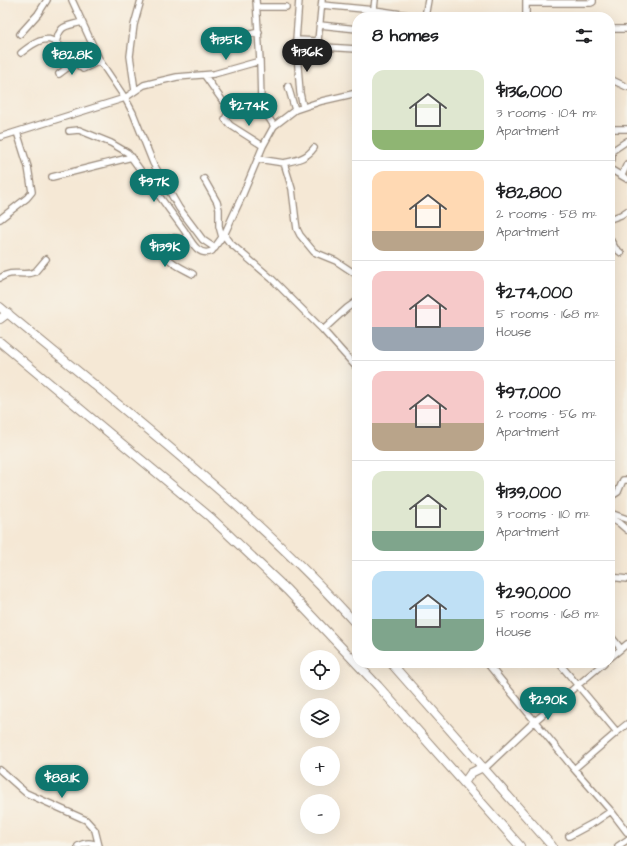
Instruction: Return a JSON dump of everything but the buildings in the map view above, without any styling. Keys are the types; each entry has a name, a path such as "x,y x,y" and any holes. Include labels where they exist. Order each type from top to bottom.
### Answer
{"highway":[{"path":"0,307 228,497 352,618"},
{"path":"0,319 8,313"},
{"path":"0,342 210,517 287,590 352,659"},
{"path":"361,668 520,846"},
{"path":"395,668 552,846"},
{"path":"464,783 471,772 484,768"}],"street":[{"path":"20,34 38,14 47,0"},
{"path":"72,0 100,61 133,113 154,163 179,208 203,240 215,248"},
{"path":"135,91 130,56 134,25 141,0"},
{"path":"256,0 261,103 274,126"},
{"path":"299,0 296,40 300,93 303,107"},
{"path":"374,10 375,0"},
{"path":"425,12 428,0"},
{"path":"526,12 526,1 591,3 593,0"},
{"path":"352,49 321,46 318,41 322,2 388,12"},
{"path":"257,7 286,7"},
{"path":"56,43 59,31 61,29 82,22"},
{"path":"320,25 352,28"},
{"path":"615,29 627,29"},
{"path":"231,39 258,32"},
{"path":"21,52 31,44 42,39 51,40 64,49 83,69 100,61"},
{"path":"296,40 318,41"},
{"path":"0,137 124,98 144,85 185,76 205,76 260,61"},
{"path":"59,74 76,62"},
{"path":"205,76 222,100"},
{"path":"615,81 627,87"},
{"path":"288,86 295,110"},
{"path":"68,131 79,130 125,150 132,157 191,242 199,251 205,253 212,251 215,248 223,235 263,146 274,126 295,110 322,101 352,94"},
{"path":"239,107 225,118 230,125 263,146"},
{"path":"615,129 627,129"},
{"path":"0,219 32,192 28,167 17,132"},
{"path":"615,149 627,141"},
{"path":"258,160 284,163 305,157 310,154 314,148"},
{"path":"52,177 132,157"},
{"path":"284,163 292,189 297,229 300,235 314,252 336,261 352,272"},
{"path":"622,176 627,164"},
{"path":"615,172 627,179"},
{"path":"204,179 217,202 218,222 223,235 272,279 323,330 352,362"},
{"path":"615,218 627,211"},
{"path":"191,242 171,238 166,240 164,250 165,254 172,262 193,274"},
{"path":"615,248 621,253"},
{"path":"0,278 6,274 26,274 35,272 46,259"},
{"path":"323,330 352,304"},
{"path":"615,494 618,492 623,480 627,480"},
{"path":"615,515 627,519"},
{"path":"615,521 627,530"},
{"path":"615,578 627,579"},
{"path":"615,641 621,649"},
{"path":"615,654 627,644"},
{"path":"492,668 534,721 611,811 627,832"},
{"path":"563,668 617,732"},
{"path":"484,768 534,721 598,668"},
{"path":"574,769 627,724"},
{"path":"0,770 26,793 86,820 95,830 99,846"},
{"path":"569,836 595,822 611,811"},
{"path":"618,846 627,840"},
{"path":"78,846 91,842 99,846"}]}
